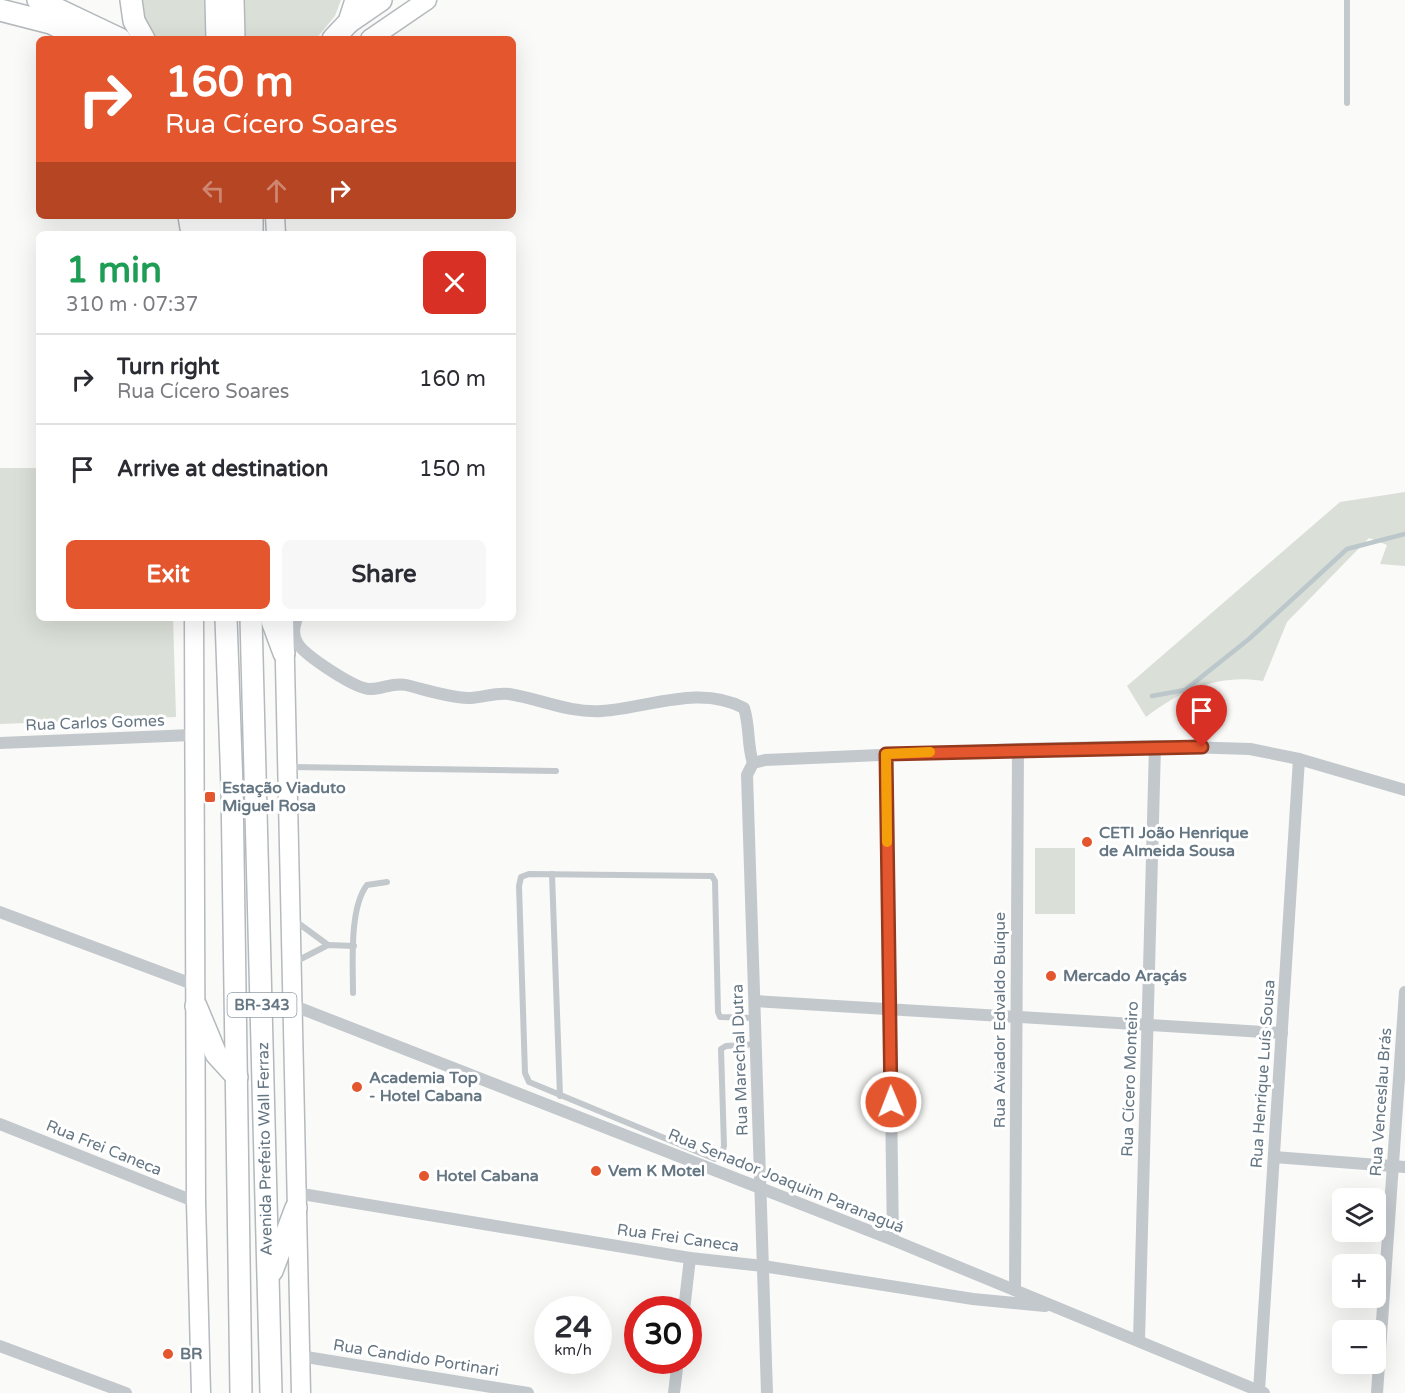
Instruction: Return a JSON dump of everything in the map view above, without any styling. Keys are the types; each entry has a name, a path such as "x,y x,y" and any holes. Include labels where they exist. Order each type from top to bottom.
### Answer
{"highway":[{"path":"38,0 114,36"},
{"path":"130,0 134,21 142,36"},
{"path":"216,0 217,36"},
{"path":"233,0 234,36"},
{"path":"349,22 356,0"},
{"path":"336,36 349,22 381,0"},
{"path":"0,10 51,23 76,36"},
{"name":"Avenida Prefeito Wall Ferraz","path":"226,621 237,1077 241,1393"},
{"name":"Avenida Prefeito Wall Ferraz","path":"251,621 271,1393"},
{"path":"284,653 286,623"},
{"path":"196,1006 216,1054 237,1077"},
{"path":"268,1280 296,1200"}],"main road":[{"path":"374,36 428,0"},
{"path":"194,621 192,735 196,1202 201,1393"},
{"name":"Avenida Prefeito Wall Ferraz","path":"284,653 301,1393"}],"street":[{"path":"286,623 297,643 308,655 354,683 370,689 387,684 404,684 434,694 470,698 507,693 574,711 602,711 680,697 730,700 744,708 748,720 748,747 753,763 765,760 1018,749 1155,746 1250,749 1299,759 1405,790"},
{"name":"Rua Carlos Gomes","path":"0,743 192,735"},
{"name":"Rua Cícero Monteiro","path":"1139,1341 1155,746"},
{"name":"Rua Aviador Edvaldo Buíque","path":"1015,1290 1018,749"},
{"path":"886,754 893,1240"},
{"name":"Rua Henrique Luís Sousa","path":"1262,1392 1299,759"},
{"name":"Rua Marechal Dutra","path":"753,763 747,775 767,1393"},
{"path":"0,912 195,985"},
{"name":"Rua Venceslau Brás","path":"1377,1393 1399,1167 1405,992"},
{"path":"754,1001 1282,1033"},
{"name":"Rua Senador Joaquim Paranaguá","path":"292,1005 893,1240 1262,1392"},
{"name":"Rua Frei Caneca","path":"0,1124 196,1202"},
{"path":"1274,1157 1399,1167"},
{"name":"Rua Frei Caneca","path":"296,1200 690,1258 763,1266 973,1299 1058,1307"},
{"path":"686,1296 690,1258"},
{"path":"0,1346 126,1393"},
{"name":"Rua Candido Portinari","path":"300,1356 528,1393"},
{"path":"674,1393 676,1374"}],"lane":[{"path":"1347,0 1347,103"},
{"path":"287,767 556,771"},
{"path":"755,1018 726,1019 720,1017 718,1012 715,881 712,876 529,874 521,877 519,886 524,1061 525,1073 529,1082 715,1160 721,1157 724,1146 722,1049 726,1046 756,1044"},
{"path":"552,874 560,1096"},
{"path":"353,993 354,946 360,894 367,885 387,882"},
{"path":"291,918 328,945"},
{"path":"292,963 328,945 354,946"}],"shaded area":[{"path":"140,0 341,0 335,16 318,36 155,36 144,18"},
{"path":"0,468 36,468 36,621 173,621 176,717 0,724"},
{"path":"1405,492 1405,566 1380,564 1387,545 1369,538 1287,622 1263,681 1231,680 1201,686 1173,699 1146,717 1127,686 1340,502"},
{"path":"1035,848 1075,848 1075,914 1035,914"}],"waterway":[{"path":"1152,696 1185,690 1249,639 1347,549 1405,534"}],"slow traffic":[{"path":"887,842 886,754 930,752"}],"place":[{"name":"Estação Viaduto Miguel Rosa","path":"210,797"},
{"name":"CETI João Henrique de Almeida Sousa","path":"1087,842"},
{"name":"Mercado Araçás","path":"1051,976"},
{"name":"Academia Top - Hotel Cabana","path":"357,1087"},
{"name":"Vem K Motel","path":"596,1171"},
{"name":"Hotel Cabana","path":"424,1176"},
{"name":"BR","path":"168,1354"}],"route":[{"path":"891,1102 886,754 1018,749 1202,747"}]}
